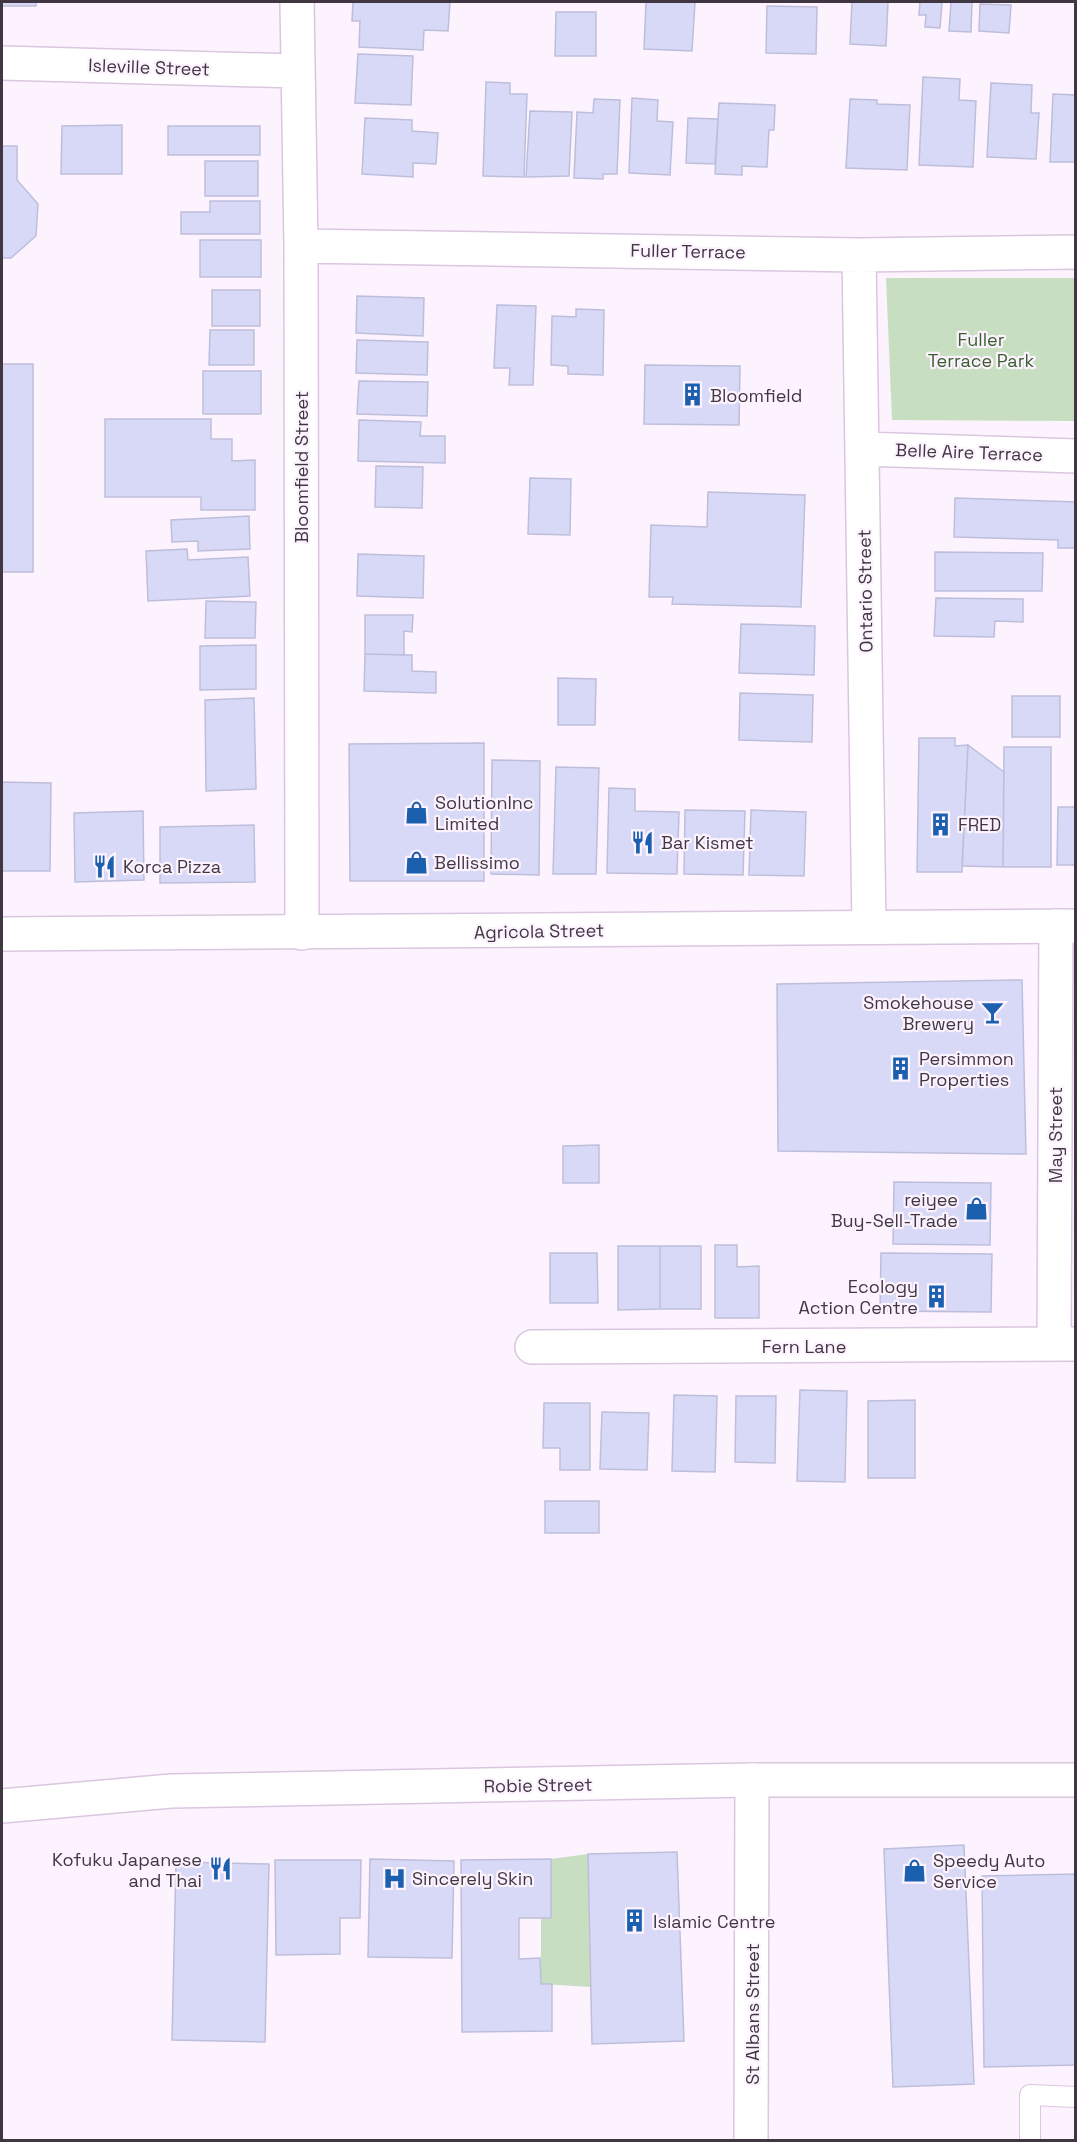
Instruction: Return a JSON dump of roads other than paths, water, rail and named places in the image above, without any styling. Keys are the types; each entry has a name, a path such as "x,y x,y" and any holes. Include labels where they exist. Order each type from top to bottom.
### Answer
{"street":[{"name":"Bloomfield Street","path":"297,2 296,70 301,246 302,933"},
{"name":"Isleville Street","path":"2,63 296,70"},
{"name":"Fuller Terrace","path":"301,246 859,255 1076,252"},
{"name":"Ontario Street","path":"859,255 870,927"},
{"name":"Belle Aire Terrace","path":"863,449 1076,456"},
{"name":"Agricola Street","path":"2,934 1066,926"},
{"name":"May Street","path":"1065,1344 1066,926"},
{"name":"Fern Lane","path":"532,1347 1065,1344"},
{"name":"Robie Street","path":"2,1806 171,1791 752,1780 1076,1780"},
{"name":"St Albans Street","path":"751,2140 752,1780"}],"lane":[{"path":"1030,2140 1030,2095 1076,2097"}],"place":[{"name":"Bloomfield","path":"692,395"},
{"name":"SolutionInc Limited","path":"417,812"},
{"name":"FRED","path":"940,824"},
{"name":"Bar Kismet","path":"643,842"},
{"name":"Bellissimo","path":"416,862"},
{"name":"Korca Pizza","path":"105,866"},
{"name":"Smokehouse Brewery","path":"992,1012"},
{"name":"Persimmon Properties","path":"901,1068"},
{"name":"reiyee Buy-Sell-Trade","path":"976,1209"},
{"name":"Ecology Action Centre","path":"936,1296"},
{"name":"Kofuku Japanese and Thai","path":"220,1869"},
{"name":"Speedy Auto Service","path":"915,1870"},
{"name":"Sincerely Skin","path":"394,1878"},
{"name":"Islamic Centre","path":"635,1921"}],"park label":[{"name":"Fuller Terrace Park","path":"981,349"}]}
